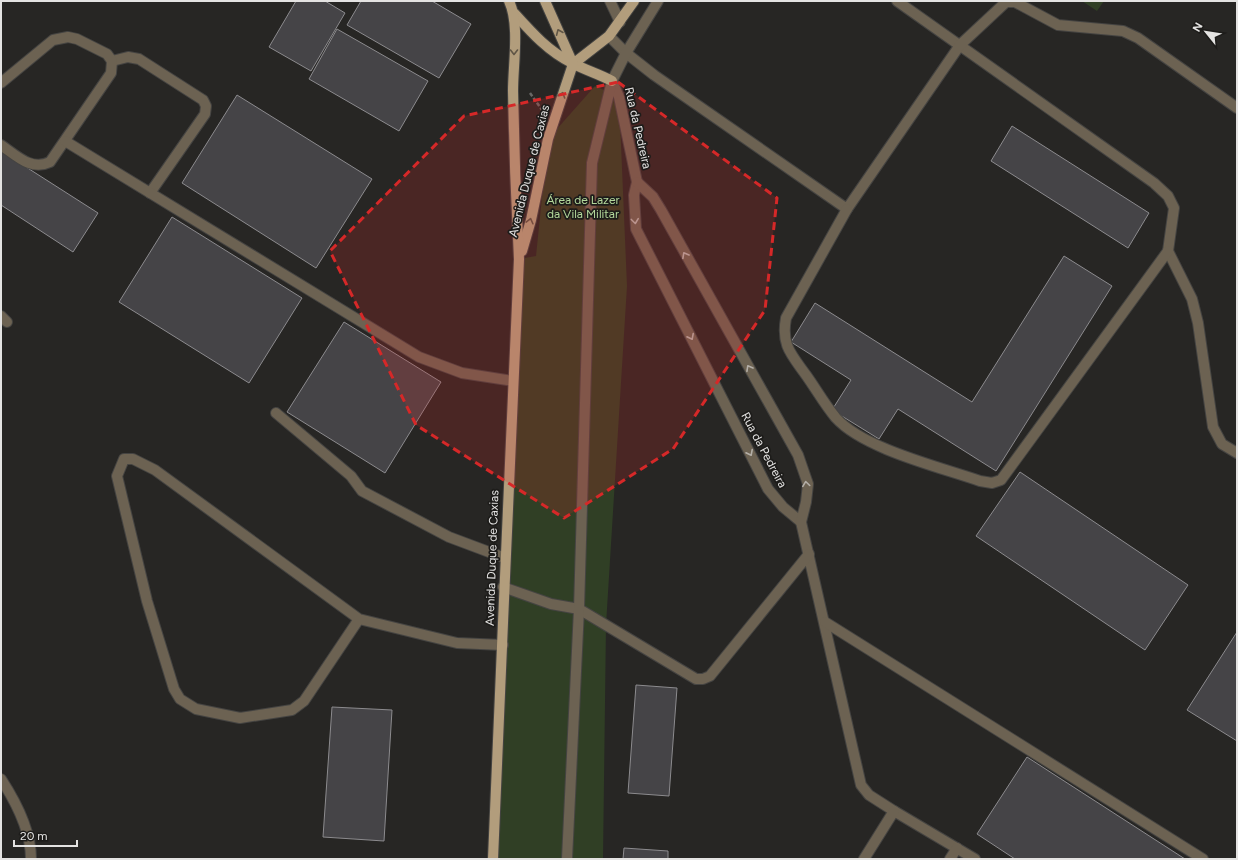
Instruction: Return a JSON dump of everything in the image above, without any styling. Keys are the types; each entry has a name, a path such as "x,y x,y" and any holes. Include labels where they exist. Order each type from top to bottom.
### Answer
{"main road":[{"name":"Avenida Duque de Caxias","path":"493,859 519,259 513,90 514,13 509,1"},
{"path":"545,1 572,64"},
{"path":"572,64 609,36 634,1"},
{"path":"514,13 537,40 572,64 612,81"},
{"name":"Avenida Duque de Caxias","path":"519,259 531,220 548,139 572,64"}],"lane":[{"path":"610,1 620,22"},
{"path":"567,859 579,609 592,163 612,81 626,53 658,1"},
{"path":"898,1 960,45 1154,183 1168,196 1174,208 1168,251 1001,480 992,483 980,481 875,445 849,429 836,418 786,346 784,330 786,318 847,209 960,45 1000,5 1006,2 1015,2 1058,25 1123,31 1138,38 1237,108"},
{"path":"609,36 626,53 654,75 847,209"},
{"path":"1,83 53,40 68,37 77,39 107,54 112,61 111,73 50,162 43,166 34,166 1,145"},
{"path":"112,61 128,57 139,59 203,100 206,106 205,114 150,193"},
{"name":"Rua da Pedreira","path":"612,81 619,97 637,182 634,195 636,229 768,489 782,507 801,522 806,502 808,484 798,455 661,210 653,197 637,182"},
{"path":"65,141 419,357 462,372 513,381"},
{"path":"1168,251 1192,299 1198,323 1213,427 1222,444 1237,453"},
{"path":"276,413 351,476 362,491 449,537 505,558"},
{"path":"359,619 304,701 292,710 240,718 196,709 180,699 174,689 147,601 117,476 124,459 133,459 155,470 359,619 456,643 503,645"},
{"path":"801,522 810,554 861,785 869,795 975,859"},
{"path":"504,587 551,604 579,609 696,679 703,679 710,676 810,554"},
{"path":"825,622 1203,859"},
{"path":"1,779 23,819 31,851 31,859"},
{"path":"864,859 894,811"},
{"path":"950,859 957,848"}],"path":[{"path":"528,91 542,110"}],"highlighted area":[{"path":"618,82 777,198 765,310 673,449 564,518 416,425 330,251 464,116"}],"green space":[{"path":"1082,1 1104,1 1097,11"},
{"name":"Área de Lazer da Vila Militar","path":"595,86 619,97 627,286 606,625 603,859 495,859 519,259 536,256 548,139"}],"building":[{"path":"296,1 325,1 345,13 311,71 269,47"},
{"path":"361,1 432,1 471,24 439,78 347,25"},
{"path":"337,29 428,81 399,131 309,79"},
{"path":"237,95 372,179 316,268 182,183"},
{"path":"1012,126 1149,213 1128,248 991,161"},
{"path":"1,151 98,213 73,252 1,205"},
{"path":"172,217 302,298 249,383 119,302"},
{"path":"1064,256 1112,286 996,471 898,409 879,439 832,410 851,380 791,342 815,303 972,402"},
{"path":"344,322 441,382 385,473 287,412"},
{"path":"1020,472 1188,585 1145,650 976,536"},
{"path":"1237,632 1237,741 1187,710"},
{"path":"636,685 677,688 669,796 628,793"},
{"path":"332,707 392,710 384,841 323,837"},
{"path":"1027,757 1185,859 1015,859 977,834"},
{"path":"624,848 668,851 668,859 623,859"}]}
